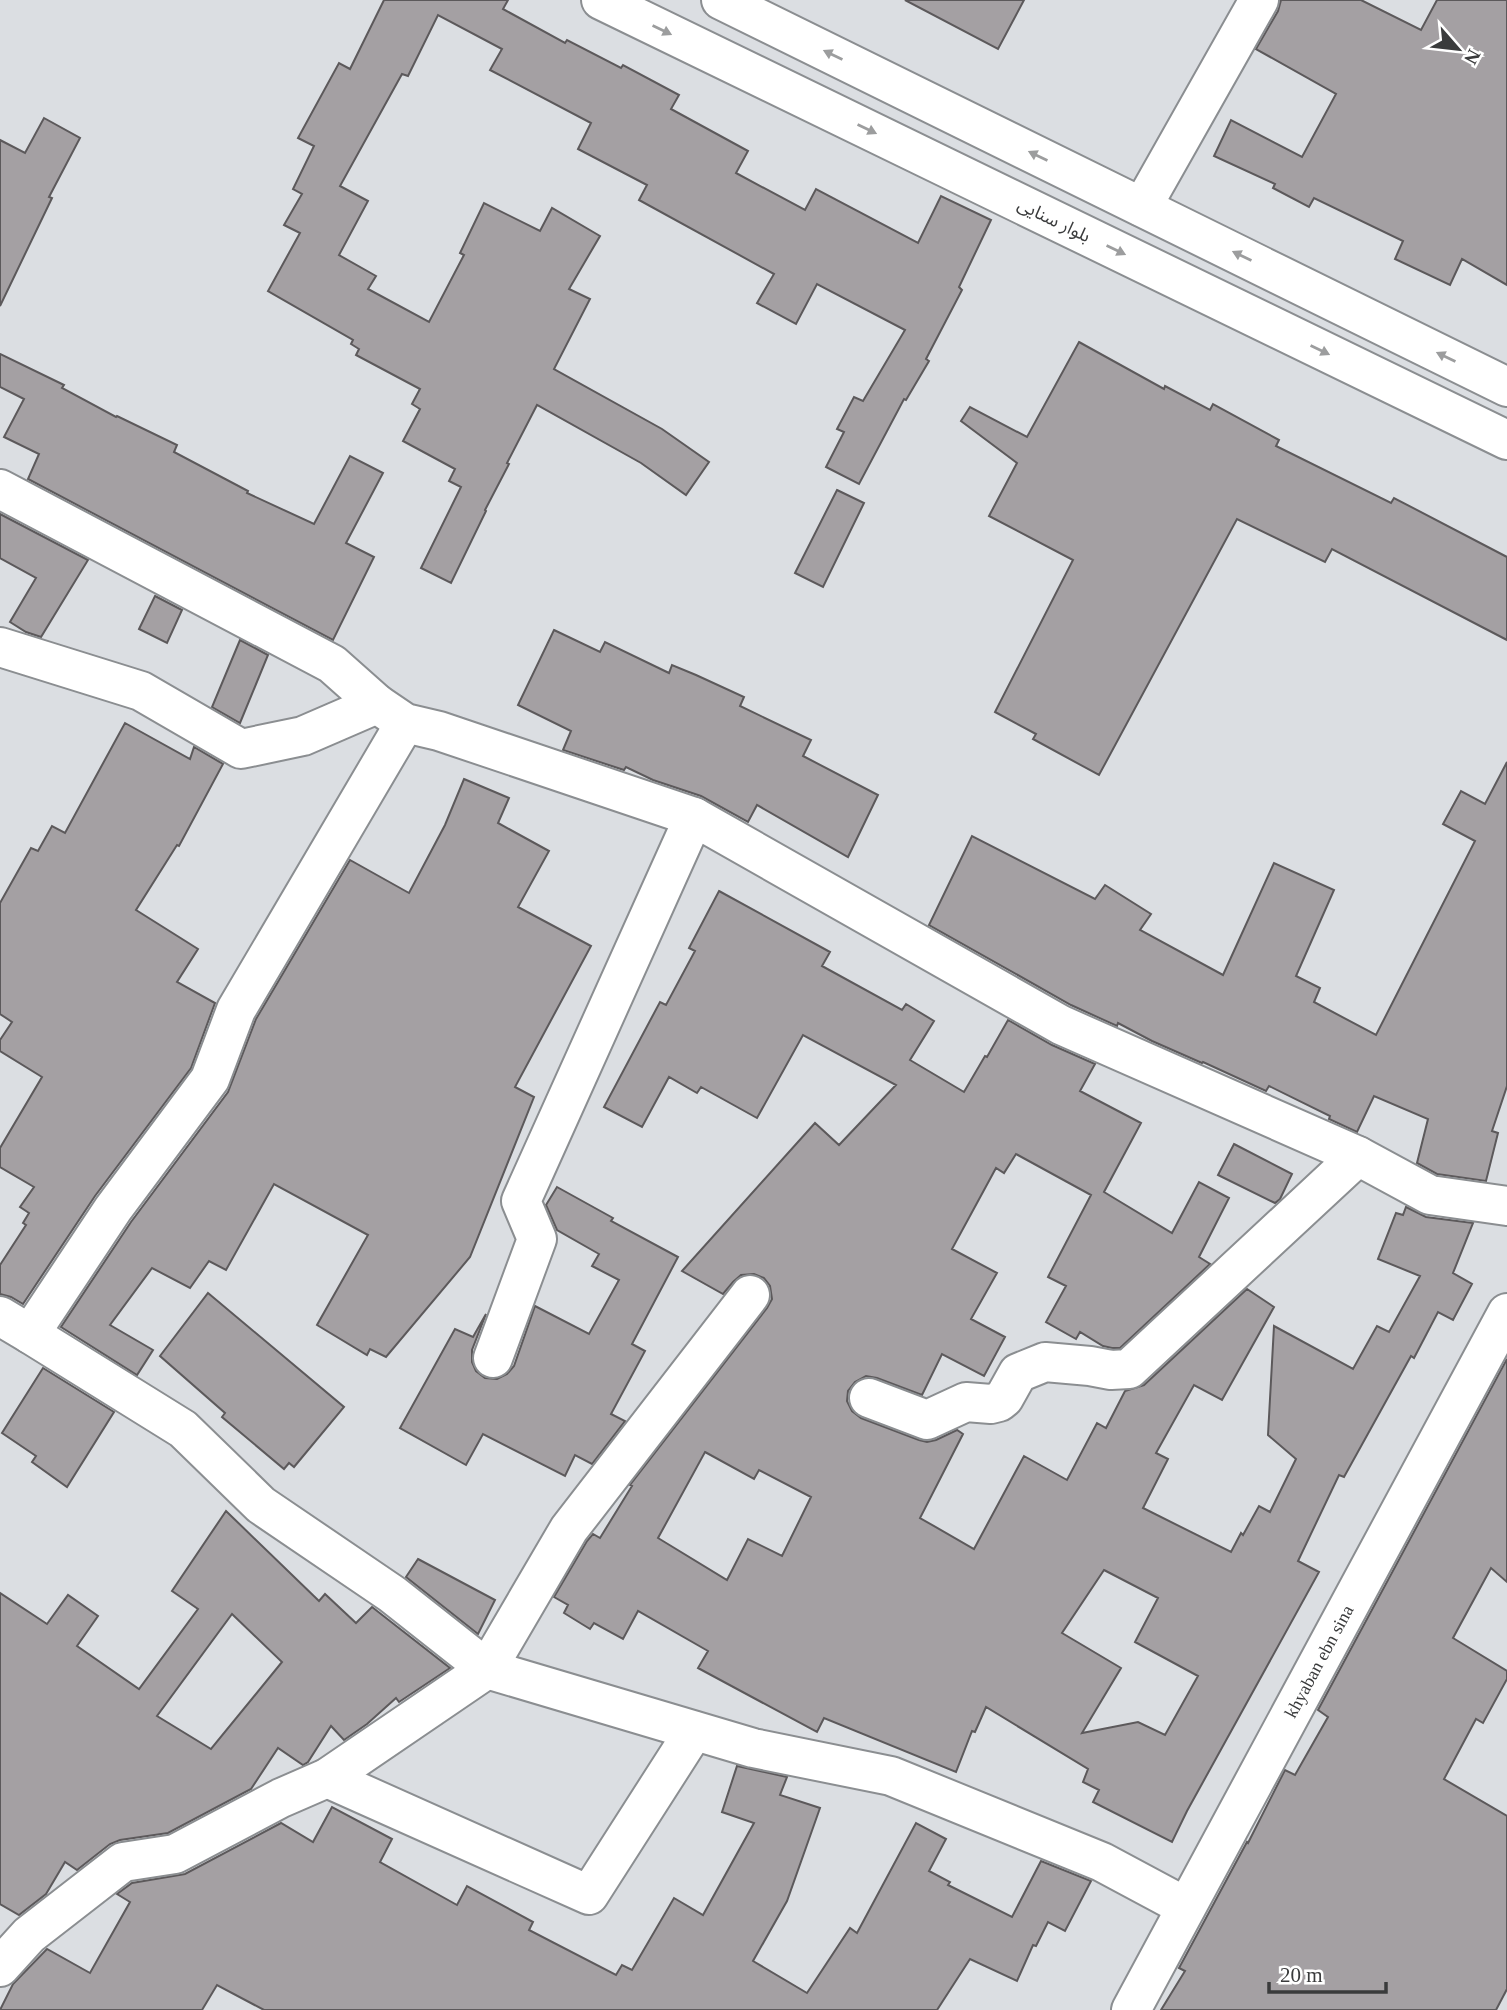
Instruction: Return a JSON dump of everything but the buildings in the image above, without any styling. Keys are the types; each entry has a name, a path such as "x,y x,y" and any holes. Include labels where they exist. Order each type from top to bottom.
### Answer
{"street":[{"name":"بلوار سنایی","path":"601,0 1507,440"},
{"path":"722,0 1507,387"},
{"path":"1142,207 1259,0"},
{"path":"0,489 332,664 391,714 694,817 1061,1024 1358,1156 1430,1195 1507,1206"},
{"path":"0,647 141,691 241,749 391,714"},
{"path":"391,714 236,1010 210,1079 113,1209 15,1325 183,1429 261,1505 392,1594 487,1668 753,1748 891,1776 1102,1862 1186,1907"},
{"path":"493,1358 537,1239 521,1201 694,817"},
{"path":"870,1398 927,1420 966,1402 999,1402 1018,1373 1045,1362 1111,1370 1129,1369 1358,1156"},
{"path":"0,1967 29,1935 123,1862 175,1854 281,1798 327,1778 487,1668 569,1529 750,1295"},
{"name":"khyaban ebn sina","path":"1131,2010 1507,1313"},
{"path":"327,1778 589,1895 694,1731"}]}
